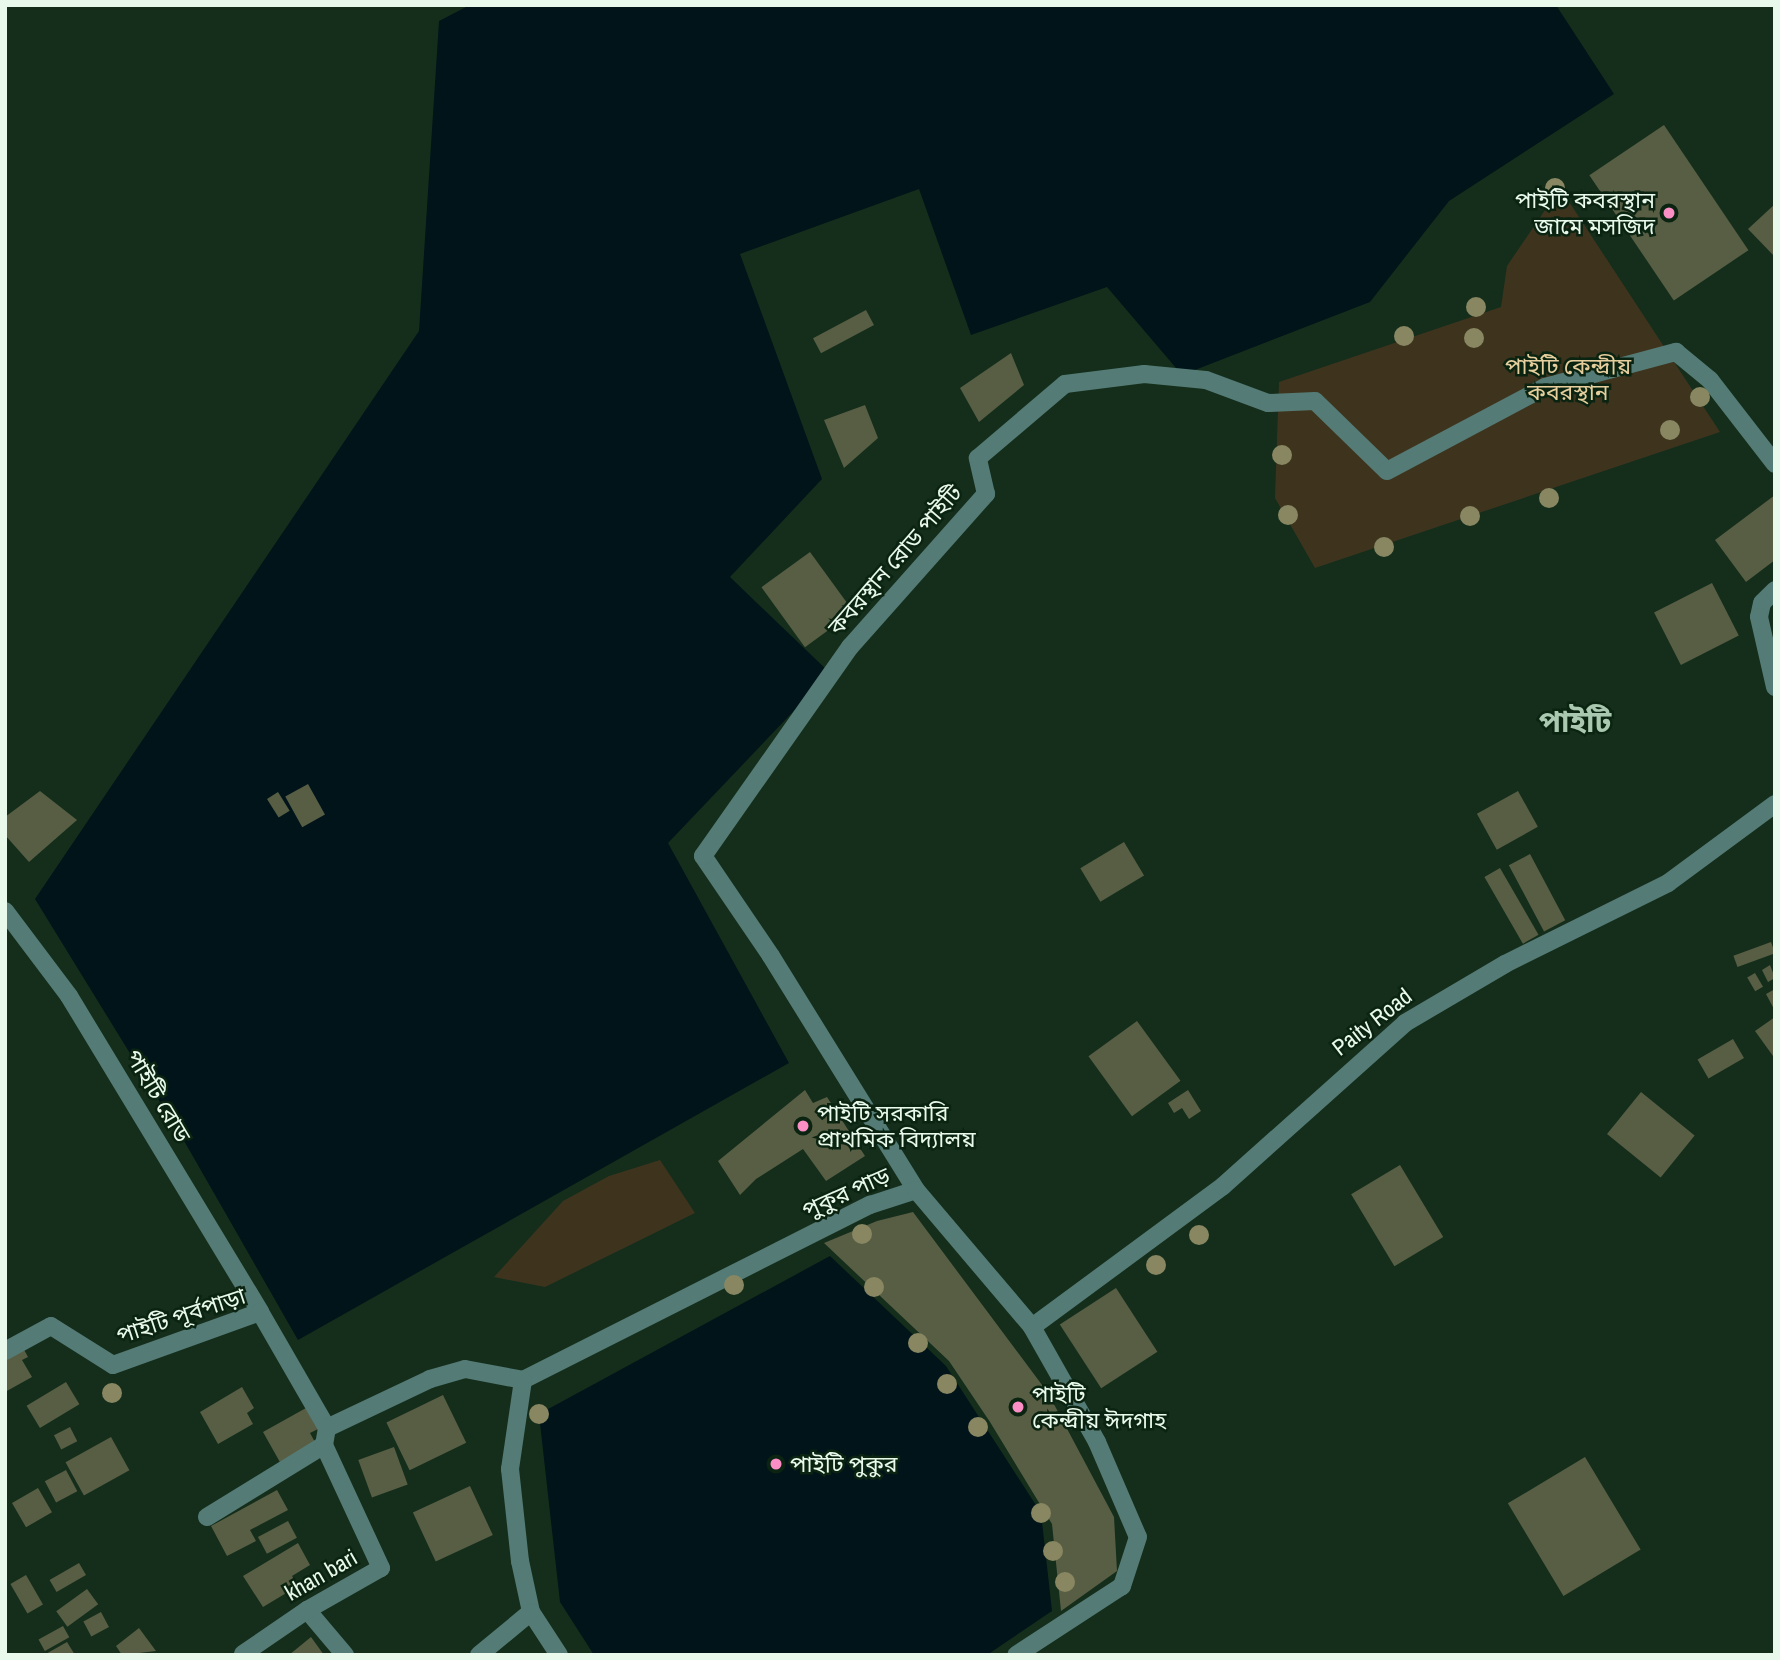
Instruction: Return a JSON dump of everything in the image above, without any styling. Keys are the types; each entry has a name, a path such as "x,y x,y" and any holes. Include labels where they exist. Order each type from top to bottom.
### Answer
{"street":[{"name":"কবরস্থান রোড পাইটি","path":"916,1190 771,956 703,856 850,647 986,494 978,458 1065,384 1144,374 1206,380 1268,403 1315,401 1387,471 1545,387 1676,352 1710,380 1775,464"},
{"path":"1775,590 1762,603 1759,617 1775,687"},
{"name":"Paity Road","path":"1032,1327 1223,1186 1405,1023 1505,964 1668,883 1775,804"},
{"name":"পাইটি রোড","path":"5,911 69,996 260,1312"},
{"name":"পুকুর পাড়","path":"523,1380 870,1205 916,1190 1032,1327 1097,1442 1138,1537 1122,1586 1016,1655"},
{"name":"পাইটি পূর্বপাড়া","path":"5,1351 51,1326 113,1365 260,1312 326,1436"},
{"path":"207,1517 326,1436 430,1379 465,1368 523,1380 510,1469 520,1561 531,1612 559,1655"},
{"name":"khan bari","path":"243,1654 307,1610 381,1568 326,1436"},
{"path":"307,1610 345,1655"},
{"path":"479,1655 531,1612"}],"green space":[{"name":"পাইটি কেন্দ্রীয় কবরস্থান","path":"1560,188 1720,432 1315,568 1275,498 1279,382 1501,307 1507,266"},
{"path":"660,1160 695,1213 545,1287 494,1277 563,1201 609,1176"}],"shaded area":[{"path":"470,5 1556,5 1614,94 1449,201 1370,302 1182,375 1107,287 971,335 919,189 740,254 822,479 730,577 830,673 668,843 789,1063 298,1340 187,1146 35,899 419,331 439,21"},
{"name":"পাইটি পুকুর","path":"830,1256 946,1366 1041,1513 1052,1611 987,1655 594,1655 560,1602 539,1414"}],"building":[{"name":"পাইটি কবরস্থান জামে মসজিদ","path":"1664,125 1748,250 1674,301 1589,175"},
{"path":"1775,204 1775,257 1748,229"},
{"path":"866,310 874,325 821,353 813,338"},
{"path":"1011,353 1024,385 979,422 960,388"},
{"path":"865,405 878,438 844,468 824,420"},
{"path":"1775,495 1775,560 1746,582 1715,540"},
{"path":"810,552 853,612 805,647 761,587"},
{"path":"1712,583 1739,636 1681,665 1654,613"},
{"path":"308,784 325,815 302,827 285,797"},
{"path":"40,791 77,820 29,862 5,835 5,817"},
{"path":"1518,791 1538,827 1497,850 1477,814"},
{"path":"278,792 290,811 279,818 267,799"},
{"path":"1124,842 1144,875 1100,902 1080,868"},
{"path":"1530,854 1565,920 1544,931 1509,865"},
{"path":"1500,868 1539,935 1523,944 1484,877"},
{"path":"1771,942 1775,953 1738,967 1733,956"},
{"path":"1770,965 1775,978 1768,982 1762,970"},
{"path":"1755,973 1763,987 1755,991 1747,978"},
{"path":"1775,989 1775,1011 1766,994"},
{"path":"1775,1017 1775,1055 1773,1056 1755,1031"},
{"path":"1137,1021 1180,1081 1132,1116 1088,1056"},
{"path":"1733,1039 1744,1058 1708,1079 1697,1060"},
{"name":"পাইটি সরকারি প্রাথমিক বিদ্যালয়","path":"805,1090 813,1103 827,1097 865,1156 826,1181 803,1149 756,1179 740,1195 718,1161"},
{"path":"1188,1090 1201,1111 1189,1119 1182,1108 1174,1113 1168,1103"},
{"path":"1641,1092 1695,1135 1661,1177 1607,1134"},
{"path":"1400,1165 1443,1237 1394,1266 1351,1194"},
{"name":"পাইটি কেন্দ্রীয় ঈদগাহ","path":"913,1212 1048,1393 1114,1517 1117,1571 1061,1611 1052,1524 990,1422 949,1361 824,1243 877,1221"},
{"path":"1116,1288 1157,1352 1101,1388 1060,1324"},
{"path":"22,1346 28,1357 22,1360 32,1377 5,1392 5,1355"},
{"path":"66,1382 79,1404 40,1428 27,1406"},
{"path":"242,1387 254,1408 247,1413 253,1424 218,1444 200,1412"},
{"path":"443,1395 466,1443 410,1470 386,1423"},
{"path":"306,1408 318,1429 310,1433 316,1444 281,1464 263,1432"},
{"path":"70,1427 77,1441 61,1449 54,1435"},
{"path":"111,1437 129,1470 84,1495 66,1462"},
{"path":"394,1447 408,1485 372,1498 358,1460"},
{"path":"1585,1457 1641,1550 1563,1596 1508,1503"},
{"path":"66,1470 77,1491 56,1502 45,1481"},
{"path":"470,1486 493,1535 436,1562 413,1513"},
{"path":"38,1488 52,1512 26,1527 12,1503"},
{"path":"277,1490 288,1510 250,1530 256,1541 227,1556 211,1526"},
{"path":"288,1521 297,1538 267,1554 258,1537"},
{"path":"298,1543 310,1565 292,1576 298,1586 263,1607 243,1576"},
{"path":"79,1563 86,1575 57,1592 50,1580"},
{"path":"26,1575 43,1604 27,1613 10,1584"},
{"path":"87,1589 98,1604 67,1627 56,1611"},
{"path":"101,1612 109,1627 91,1636 83,1621"},
{"path":"63,1626 69,1637 45,1651 39,1640"},
{"path":"139,1628 156,1651 122,1655 116,1646"},
{"path":"311,1637 324,1655 289,1655"},
{"path":"67,1642 75,1655 44,1655"}],"place":[{"name":"পাইটি কবরস্থান জামে মসজিদ","path":"1669,213"},
{"name":"পাইটি সরকারি প্রাথমিক বিদ্যালয়","path":"803,1126"},
{"name":"পাইটি কেন্দ্রীয় ঈদগাহ","path":"1018,1407"},
{"name":"পাইটি পুকুর","path":"776,1464"}],"district":[{"name":"পাইটি","path":"1575,721"}]}
